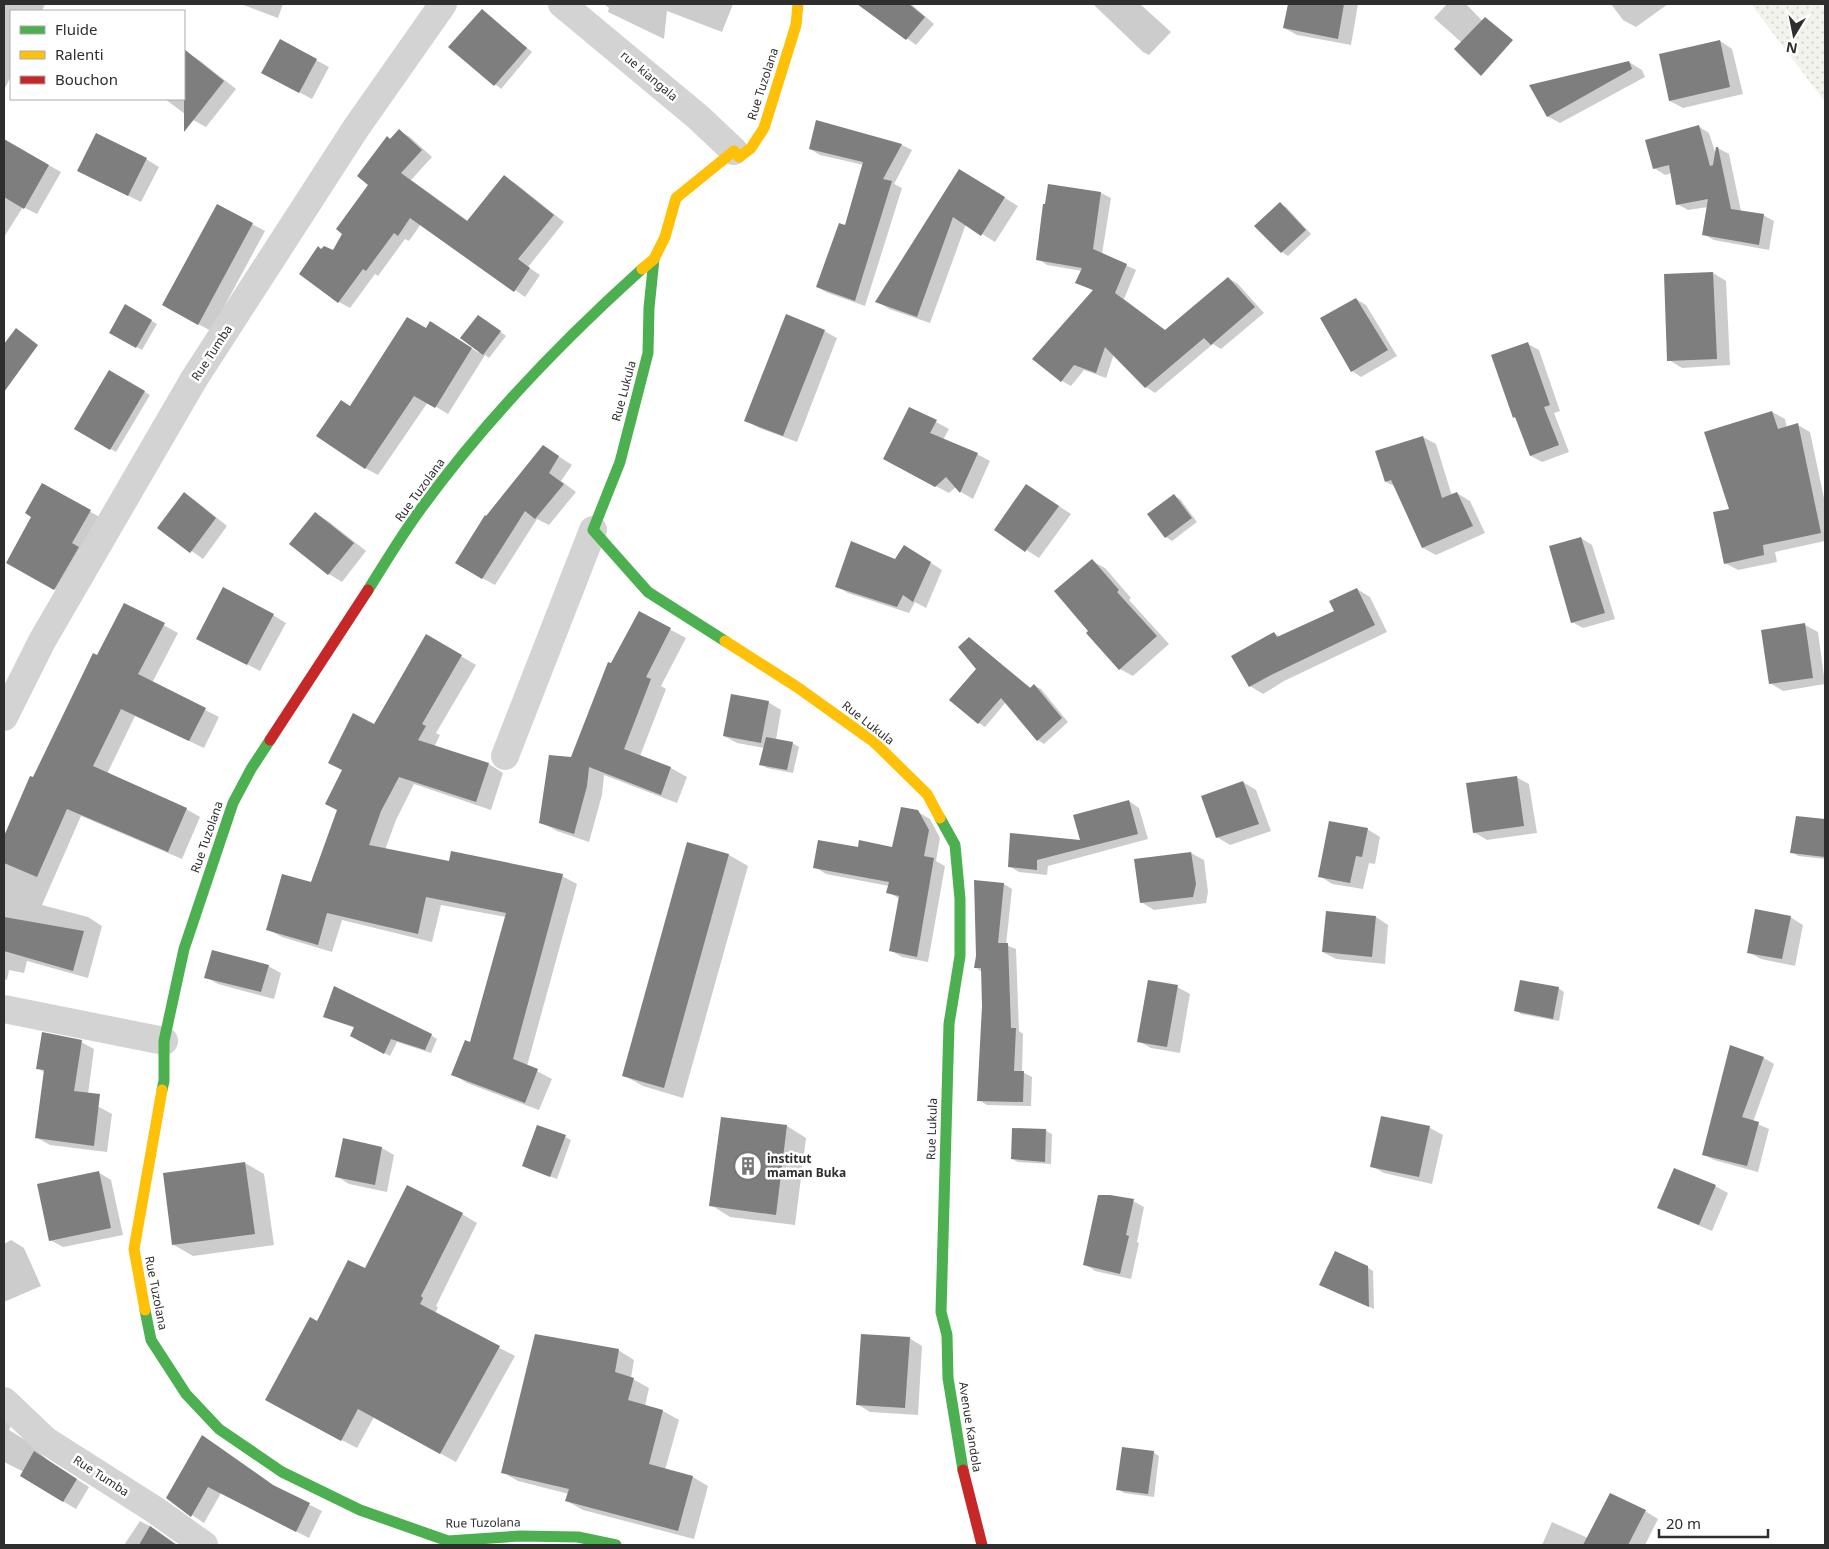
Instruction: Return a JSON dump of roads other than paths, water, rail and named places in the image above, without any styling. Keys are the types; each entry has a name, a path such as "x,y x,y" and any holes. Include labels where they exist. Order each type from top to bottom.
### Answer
{"street":[{"name":"Rue Tumba","path":"4,717 42,641 194,379 356,128 443,4"},
{"name":"rue kiangala","path":"562,4 692,112 734,152"},
{"name":"Rue Tuzolana","path":"616,1545 578,1537 520,1536 448,1541 369,1514 282,1472 220,1429 186,1394 151,1340 134,1249 164,1081 164,1040 184,949 232,803 251,769 419,511 455,464 483,430 591,315 654,259 664,237 676,198 734,152 739,157 751,148 764,128 796,26 798,4"},
{"name":"Rue Lukula","path":"654,259 649,308 648,353 620,462 593,530 648,592 796,687 874,742 927,794 955,845 960,898 960,956 949,1024 941,1312"},
{"path":"504,756 593,530"},
{"path":"4,1010 164,1040"},
{"name":"Avenue Kandola","path":"941,1312 947,1335 948,1378 966,1486 982,1545"},
{"name":"Rue Tumba","path":"4,1401 45,1440 155,1510 204,1545"}],"place":[{"name":"institut maman Buka","path":"748,1166"}]}
